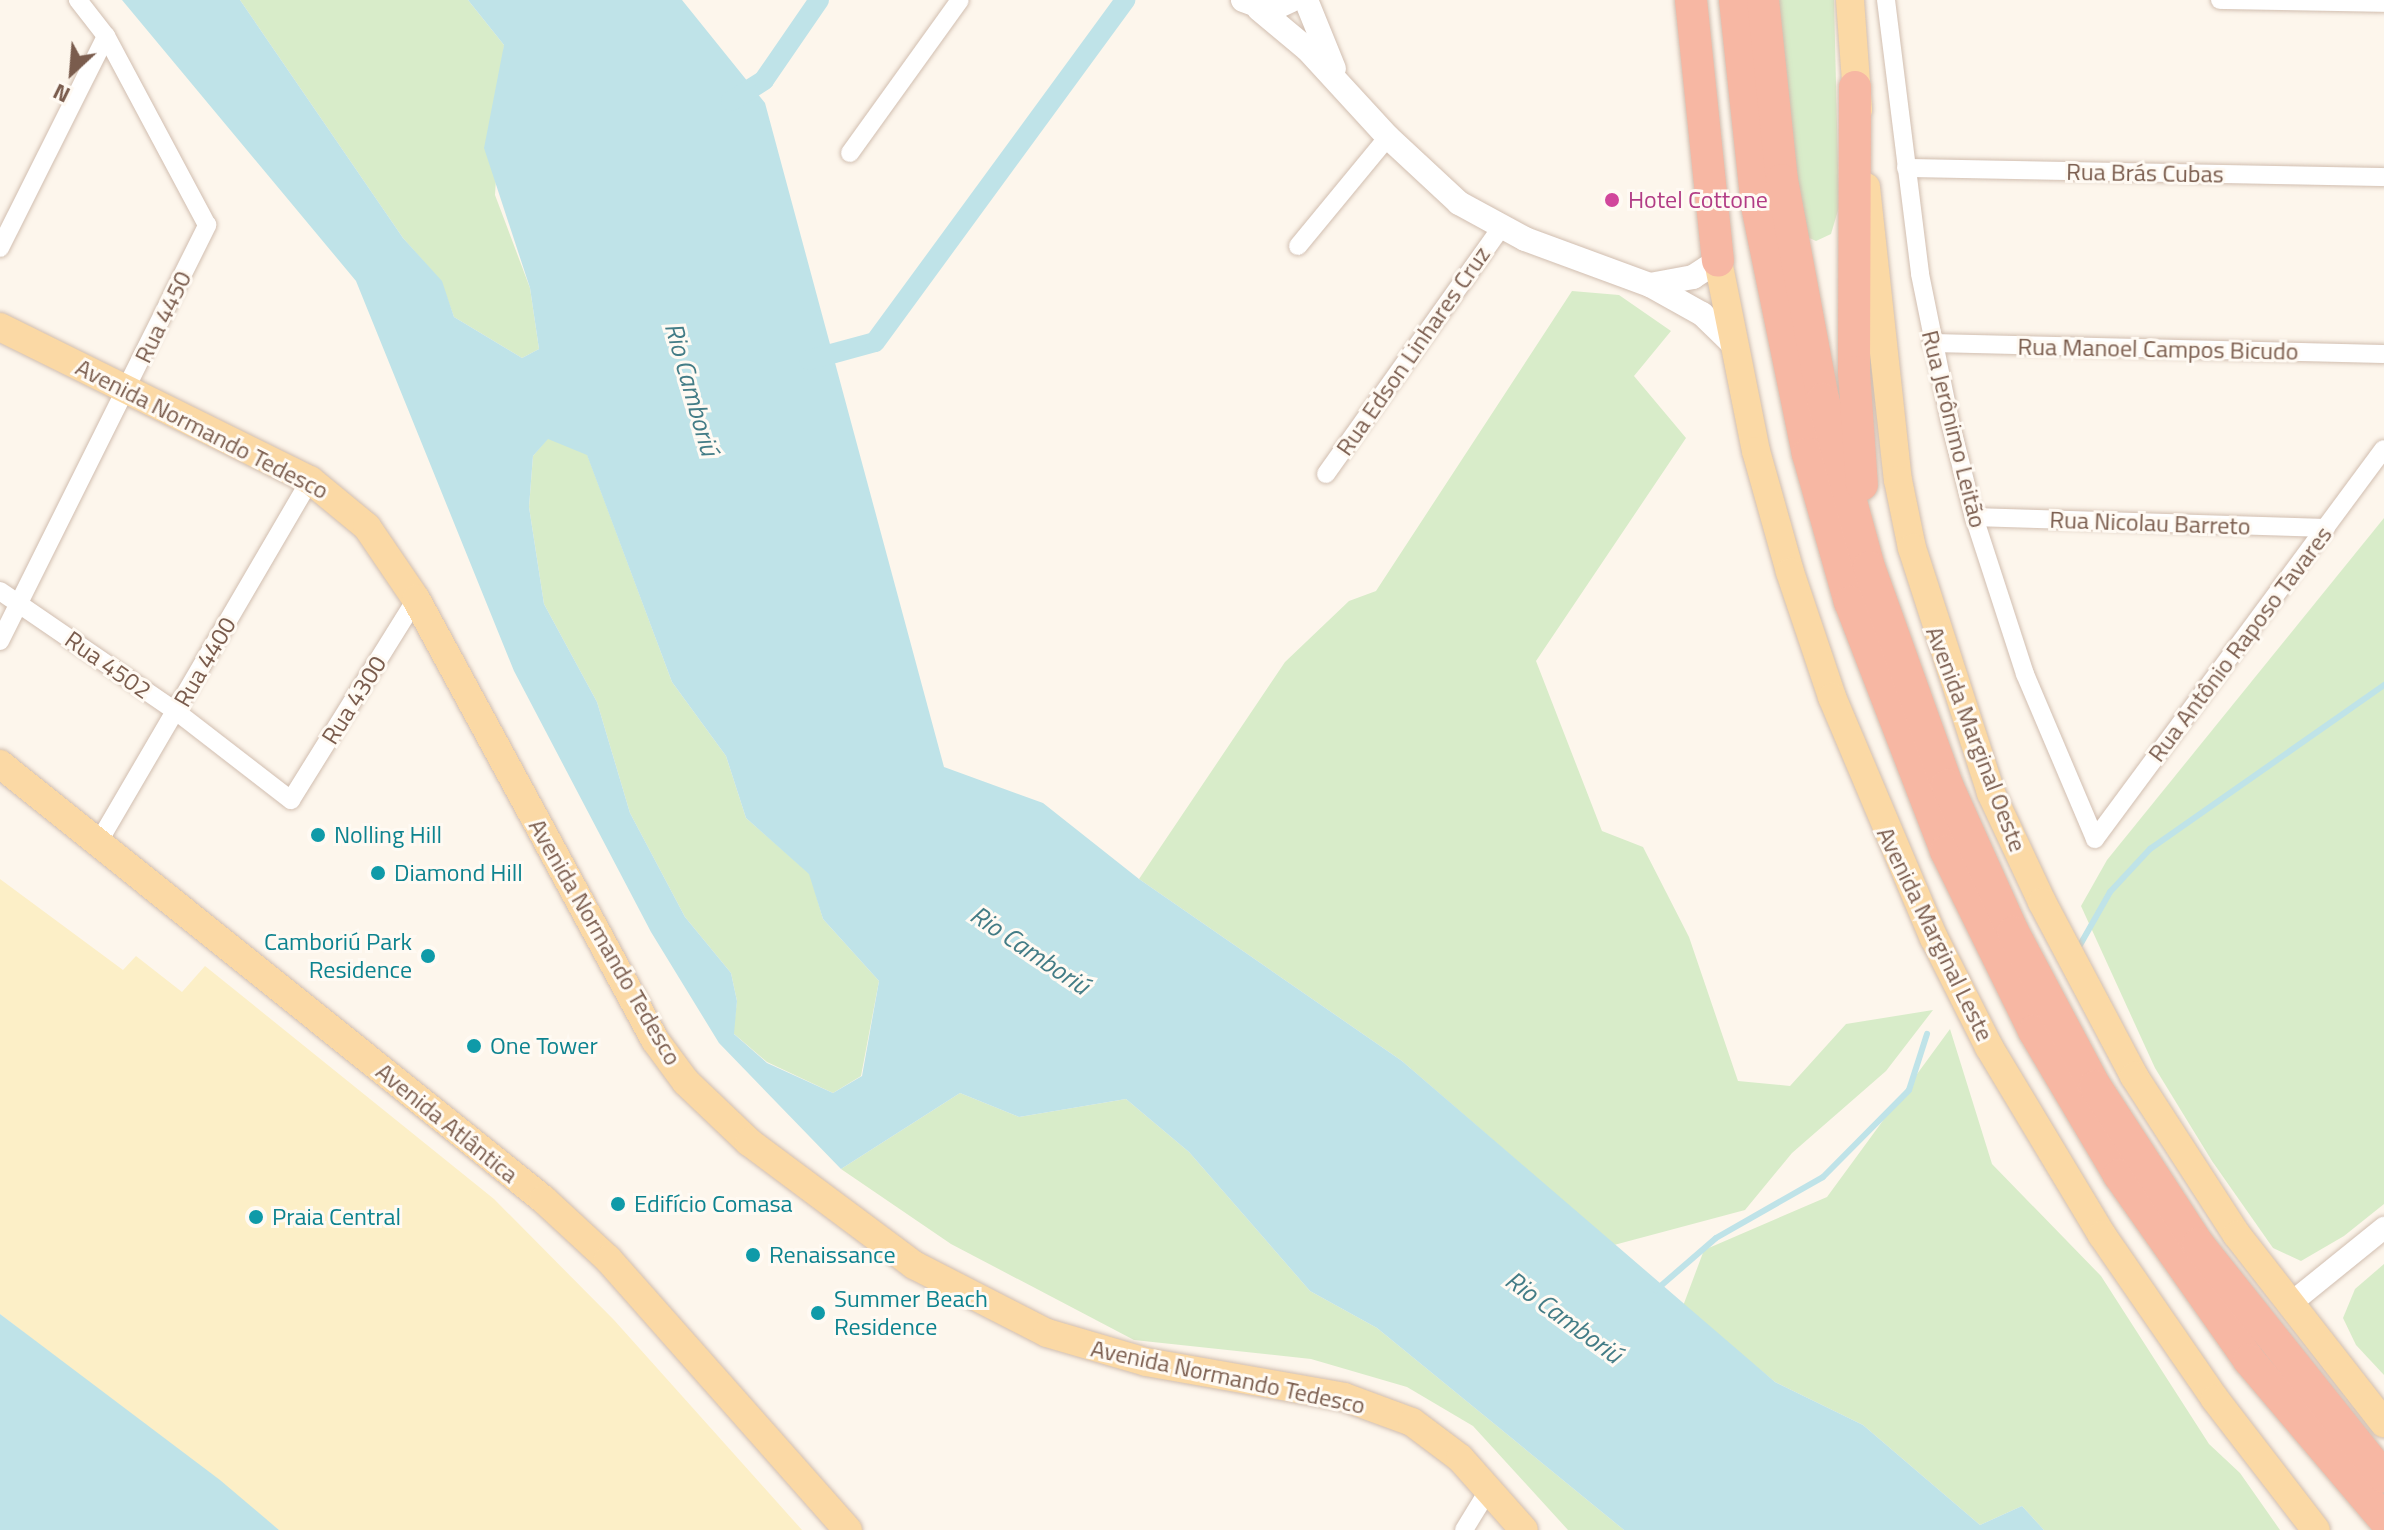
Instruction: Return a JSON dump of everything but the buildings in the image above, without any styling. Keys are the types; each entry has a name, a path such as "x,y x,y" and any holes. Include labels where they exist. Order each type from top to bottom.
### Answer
{"highway":[{"path":"1691,0 1718,261"},
{"path":"1735,0 1757,206 1808,454 1850,602 1946,851 2028,1019 2119,1175 2249,1360 2384,1519"},
{"path":"1763,0 1775,126 1806,320 1869,567 1918,709 1977,855 2095,1086 2198,1244 2384,1477"},
{"path":"1855,87 1856,418 1869,567"}],"main road":[{"path":"1251,4 1280,7 1291,0"},
{"path":"1306,0 1341,86"},
{"name":"Avenida Marginal Oeste","path":"1850,0 1855,87 1898,480 1929,615 1991,793 2092,1000 2182,1152 2290,1304 2384,1423"},
{"path":"1251,4 1341,86 1388,137 1459,203 1501,228 1650,285 1702,314 1733,344"},
{"path":"1650,285 1693,277 1718,261"},
{"name":"Avenida Marginal Leste","path":"1718,261 1733,344 1790,572 1885,832 1989,1047 2102,1235 2215,1399 2316,1530"},
{"name":"Avenida Normando Tedesco","path":"0,327 310,480 367,527 416,599 655,1040 686,1082 749,1142 914,1265 1022,1323 1126,1357 1314,1390 1390,1412 1443,1443 1524,1530"},
{"name":"Avenida Atlântica","path":"0,764 543,1199 608,1259 848,1530"}],"street":[{"name":"Rua 4450","path":"0,641 22,604 128,389 207,219 106,36 78,0"},
{"path":"850,153 960,0"},
{"name":"Rua Jerônimo Leitão","path":"1886,0 1906,168 1932,343 1974,517 2025,674 2095,839"},
{"path":"2220,0 2384,3"},
{"path":"0,248 106,36"},
{"path":"1298,246 1388,137"},
{"name":"Rua Brás Cubas","path":"1906,168 2384,177"},
{"name":"Rua Edson Linhares Cruz","path":"1326,474 1501,228"},
{"name":"Rua Manoel Campos Bicudo","path":"1932,343 2384,354"},
{"name":"Rua Antônio Raposo Tavares","path":"2095,839 2384,449"},
{"name":"Rua 4400","path":"98,843 310,480"},
{"name":"Rua Nicolau Barreto","path":"1974,517 2326,528"},
{"name":"Rua 4502","path":"0,591 177,712 291,800"},
{"name":"Rua 4300","path":"291,800 416,599"},
{"path":"2290,1304 2384,1228"},
{"path":"1464,1530 1489,1489"}],"green space":[{"path":"240,0 468,0 504,45 495,195 530,288 539,349 522,358 454,317 441,281 403,238"},
{"path":"1778,0 1834,0 1839,207 1831,234 1816,241 1805,236 1800,217"},
{"path":"1572,291 1619,295 1671,331 1634,376 1686,438 1536,661 1602,831 1643,847 1689,937 1738,1081 1790,1086 1846,1024 1933,1010 1886,1071 1792,1153 1745,1210 1614,1245 1402,1061 1139,879 1285,662 1349,601 1376,591"},
{"path":"548,438 587,454 672,682 726,756 746,818 810,874 823,919 879,981 861,1076 833,1093 767,1062 733,1033 737,1001 731,973 685,917 630,813 597,702 544,604 529,507 533,456"},
{"path":"2384,518 2384,1204 2344,1236 2301,1261 2273,1248 2212,1161 2155,1068 2081,906 2107,860"},
{"path":"1950,1029 1992,1164 2101,1276 2209,1444 2240,1473 2280,1530 2044,1530 2022,1506 1980,1525 1863,1425 1775,1382 1683,1306 1704,1250 1827,1197"},
{"path":"960,1093 1019,1117 1126,1099 1189,1152 1310,1291 1377,1328 1624,1530 1568,1530 1473,1426 1407,1387 1311,1359 1134,1340 951,1244 841,1169"},
{"path":"2384,1264 2384,1375 2356,1345 2343,1318 2355,1289"}],"sand":[{"name":"Praia Central","path":"0,879 123,970 136,956 182,992 205,966 494,1199 614,1320 802,1530 279,1530 0,1314"}],"water":[{"name":"Rio Camboriú","path":"122,0 240,0 403,238 442,281 454,317 522,358 539,349 530,288 484,148 504,45 468,0 682,0 765,103 944,767 1043,803 1139,879 1402,1061 1775,1382 1863,1425 1980,1525 2022,1506 2044,1530 1624,1530 1377,1328 1310,1291 1189,1152 1126,1099 1019,1117 960,1093 841,1169 719,1043 651,932 514,671 356,281","holes":["548,439 587,455 672,682 726,756 746,818 809,874 823,919 879,981 862,1076 833,1093 767,1063 734,1034 737,1001 731,973 685,917 630,813 597,702 544,604 529,507 533,456"]},
{"path":"0,1314 220,1480 279,1530 0,1530"}],"waterway":[{"path":"731,101 764,80 819,0"},
{"path":"809,360 875,342 1125,0"},
{"path":"2080,945 2110,892 2150,849 2384,685"},
{"path":"1656,1290 1716,1238 1823,1177 1909,1090 1927,1034"}],"place":[{"name":"Hotel Cottone","path":"1612,200"},
{"name":"Nolling Hill","path":"318,835"},
{"name":"Diamond Hill","path":"378,873"},
{"name":"Camboriú Park Residence","path":"428,956"},
{"name":"One Tower","path":"474,1046"},
{"name":"Edifício Comasa","path":"618,1204"},
{"name":"Praia Central","path":"256,1217"},
{"name":"Renaissance","path":"753,1255"},
{"name":"Summer Beach Residence","path":"818,1313"}]}
